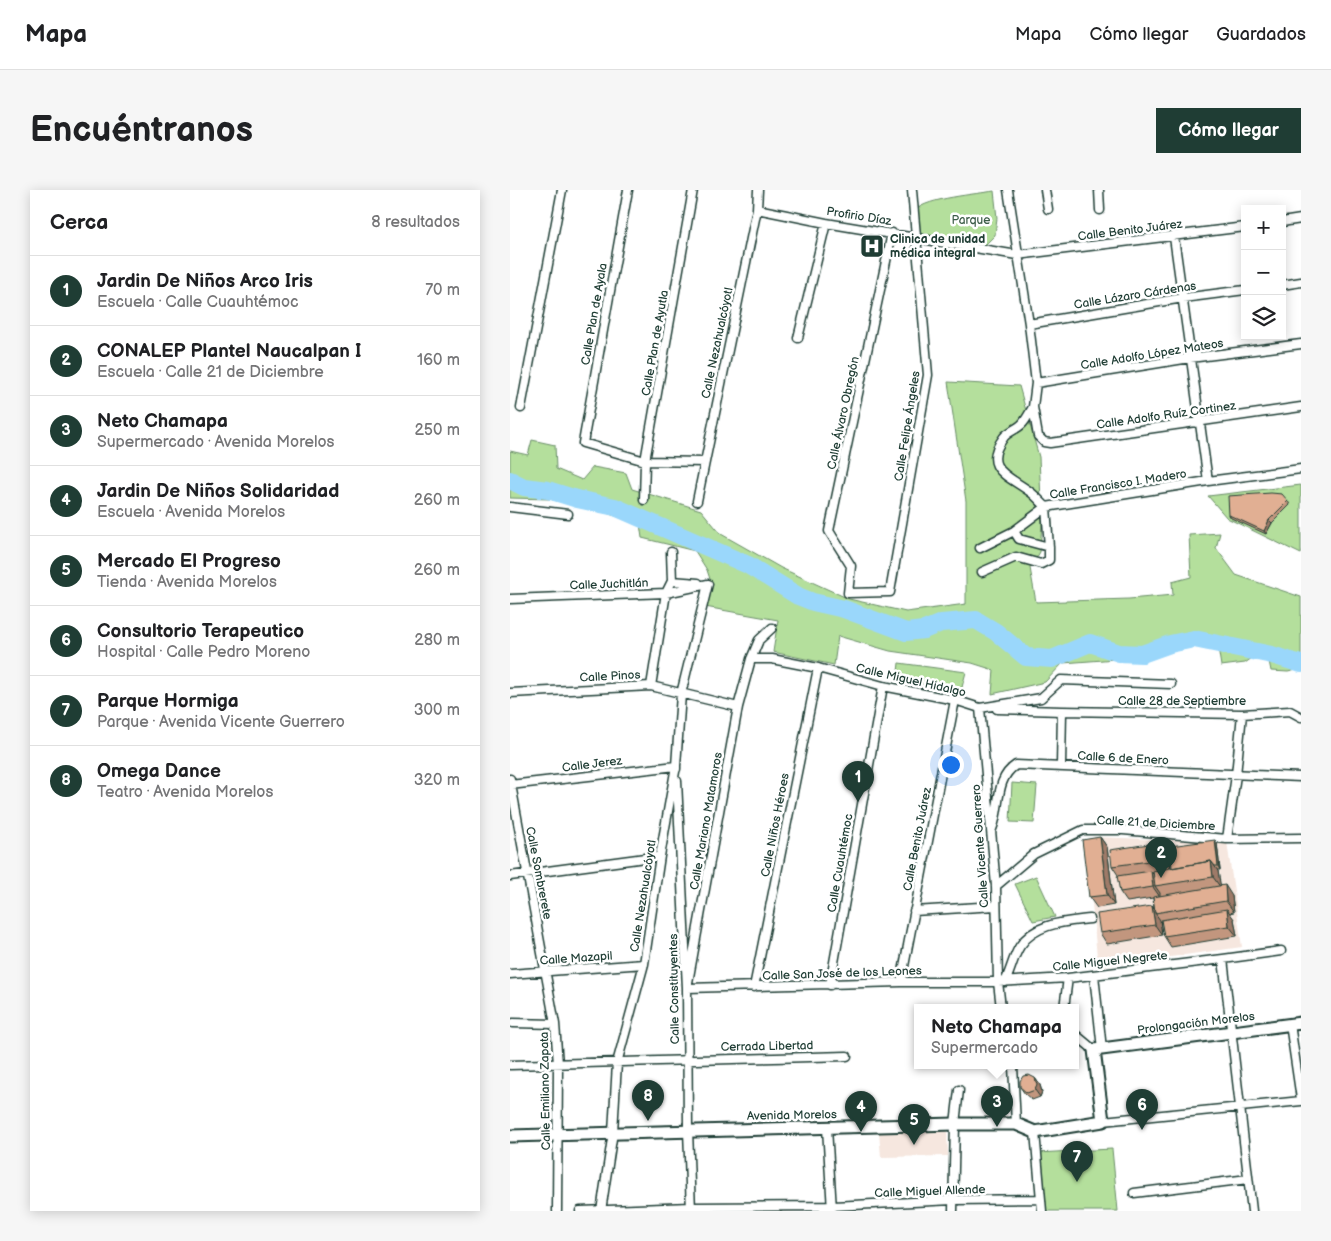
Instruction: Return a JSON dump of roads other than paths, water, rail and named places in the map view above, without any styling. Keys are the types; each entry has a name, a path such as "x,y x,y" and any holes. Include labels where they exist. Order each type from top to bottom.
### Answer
{"main road":[{"name":"Prolongación Morelos","path":"1098,1049 1296,1024"},
{"path":"1035,1132 1103,1121 1098,1049"},
{"name":"Avenida Morelos","path":"510,1136 955,1124 1016,1124 1035,1132"}],"street":[{"path":"522,408 562,190"},
{"name":"Calle Plan de Ayala","path":"628,190 583,443 645,461"},
{"name":"Calle Plan de Ayutla","path":"644,500 645,461 693,190"},
{"name":"Calle Nezahualcóyotl","path":"697,501 757,209 758,190"},
{"name":"Calle Felipe Ángeles","path":"848,592 890,592 928,375 913,190"},
{"path":"1008,190 1029,324 1036,383 1033,406"},
{"path":"1045,190 1048,209"},
{"path":"1099,190 1100,210"},
{"name":"Profirio Díaz","path":"757,209 826,223 1017,255"},
{"path":"1286,221 1301,219"},
{"path":"798,338 826,223"},
{"name":"Calle Benito Juárez","path":"1017,255 1241,228"},
{"name":"Calle Álvaro Obregón","path":"848,592 851,566 829,531 892,233"},
{"path":"1174,237 1208,482"},
{"path":"1286,284 1301,282"},
{"name":"Calle Lázaro Cárdenas","path":"1029,324 1183,298 1241,291"},
{"name":"Calle Adolfo López Mateos","path":"1036,383 1190,358 1301,344"},
{"name":"Calle Adolfo Ruíz Cortinez","path":"1033,406 1038,436 1040,439 1050,443 1301,407"},
{"name":"Calle Francisco I. Madero","path":"1033,406 1022,424 1006,435 996,449 995,462 1005,476 1031,492 1046,507 1301,470"},
{"path":"645,461 705,462"},
{"path":"510,507 568,514"},
{"path":"980,548 1014,531 1046,507"},
{"path":"982,572 1016,557 1040,564 1048,560 1050,547 1046,507"},
{"path":"1014,531 1019,539 1050,547"},
{"path":"651,686 666,593 672,581 671,552"},
{"path":"672,581 708,584"},
{"name":"Calle Nezahualcóyotl","path":"601,1210 613,1132 617,1063 644,964 676,766 681,694 708,584"},
{"name":"Calle Juchitlán","path":"510,599 666,593 708,584"},
{"name":"Calle Mariano Matamoros","path":"687,988 738,707 751,659 759,640 772,628"},
{"name":"Calle Miguel Hidalgo","path":"751,659 772,660 818,668 883,686 955,700 980,708 1041,698 1061,680 1171,684"},
{"name":"Calle Niños Héroes","path":"754,987 818,668"},
{"name":"Calle Pinos","path":"510,693 651,686 738,707"},
{"name":"Calle Cuauhtémoc","path":"830,985 883,686"},
{"name":"Calle Benito Juárez","path":"901,982 955,700"},
{"name":"Calle 28 de Septiembre","path":"980,708 1062,712 1242,714 1290,711 1301,717"},
{"name":"Calle Vicente Guerrero","path":"980,708 992,830 1002,982 1001,1004"},
{"path":"1060,766 1062,712"},
{"path":"1227,839 1242,714"},
{"name":"Calle 6 de Enero","path":"992,830 996,818 1001,783 1008,770 1016,765 1301,777"},
{"name":"Calle Jerez","path":"510,783 676,766"},
{"name":"Calle Constituyentes","path":"676,766 687,988 688,1130 691,1209"},
{"name":"Calle Sombrerete","path":"510,783 546,971"},
{"name":"Calle 21 de Diciembre","path":"996,886 1034,854 1083,830 1123,830 1227,839 1301,838"},
{"path":"510,876 660,856"},
{"path":"914,911 996,906"},
{"path":"1002,982 1020,946 1032,933 1055,924 1090,919"},
{"name":"Calle Miguel Negrete","path":"1002,982 1068,978 1223,960 1281,951"},
{"path":"1223,960 1252,1211"},
{"name":"Calle Mazapil","path":"510,974 644,964"},
{"name":"Calle Emiliano Zapata","path":"546,971 555,1024 558,1064 557,1211"},
{"path":"1094,975 1098,1049"},
{"path":"1065,1004 1068,978"},
{"name":"Calle San José de los Leones","path":"687,988 901,982 1002,982"},
{"path":"513,1023 555,1024"},
{"path":"1103,1121 1241,1108 1301,1100 1296,1024"},
{"path":"1079,1037 1098,1049"},
{"name":"Cerrada Libertad","path":"510,1065 847,1056"},
{"path":"1013,1069 1016,1124"},
{"path":"953,1211 955,1124 959,1090"},
{"path":"827,1128 833,1209"},
{"path":"1035,1132 1042,1211"},
{"path":"1134,1193 1248,1179"},
{"name":"Calle Miguel Allende","path":"580,1211 833,1209 953,1200 1041,1199"}],"waterway":[{"path":"510,480 524,487 548,490 577,499 615,507 748,565 798,596 813,602 844,609 906,632 924,630 941,623 976,620 996,632 1026,657 1052,659 1090,643 1119,653 1142,654 1170,644 1194,639 1272,655 1301,664"}],"place":[{"name":"Clinica de unidad médica integral","path":"872,246"},
{"name":"Jardin De Niños Arco Iris","path":"858,802"},
{"name":"CONALEP Plantel Naucalpan I","path":"1161,878"},
{"name":"Omega Dance","path":"648,1121"},
{"name":"Neto Chamapa","path":"997,1127"},
{"name":"Consultorio Terapeutico","path":"1142,1130"},
{"name":"Jardin De Niños Solidaridad","path":"861,1132"},
{"name":"Mercado El Progreso","path":"914,1145"},
{"name":"Parque Hormiga","path":"1077,1182"}],"park label":[{"name":"Parque","path":"971,220"}]}
